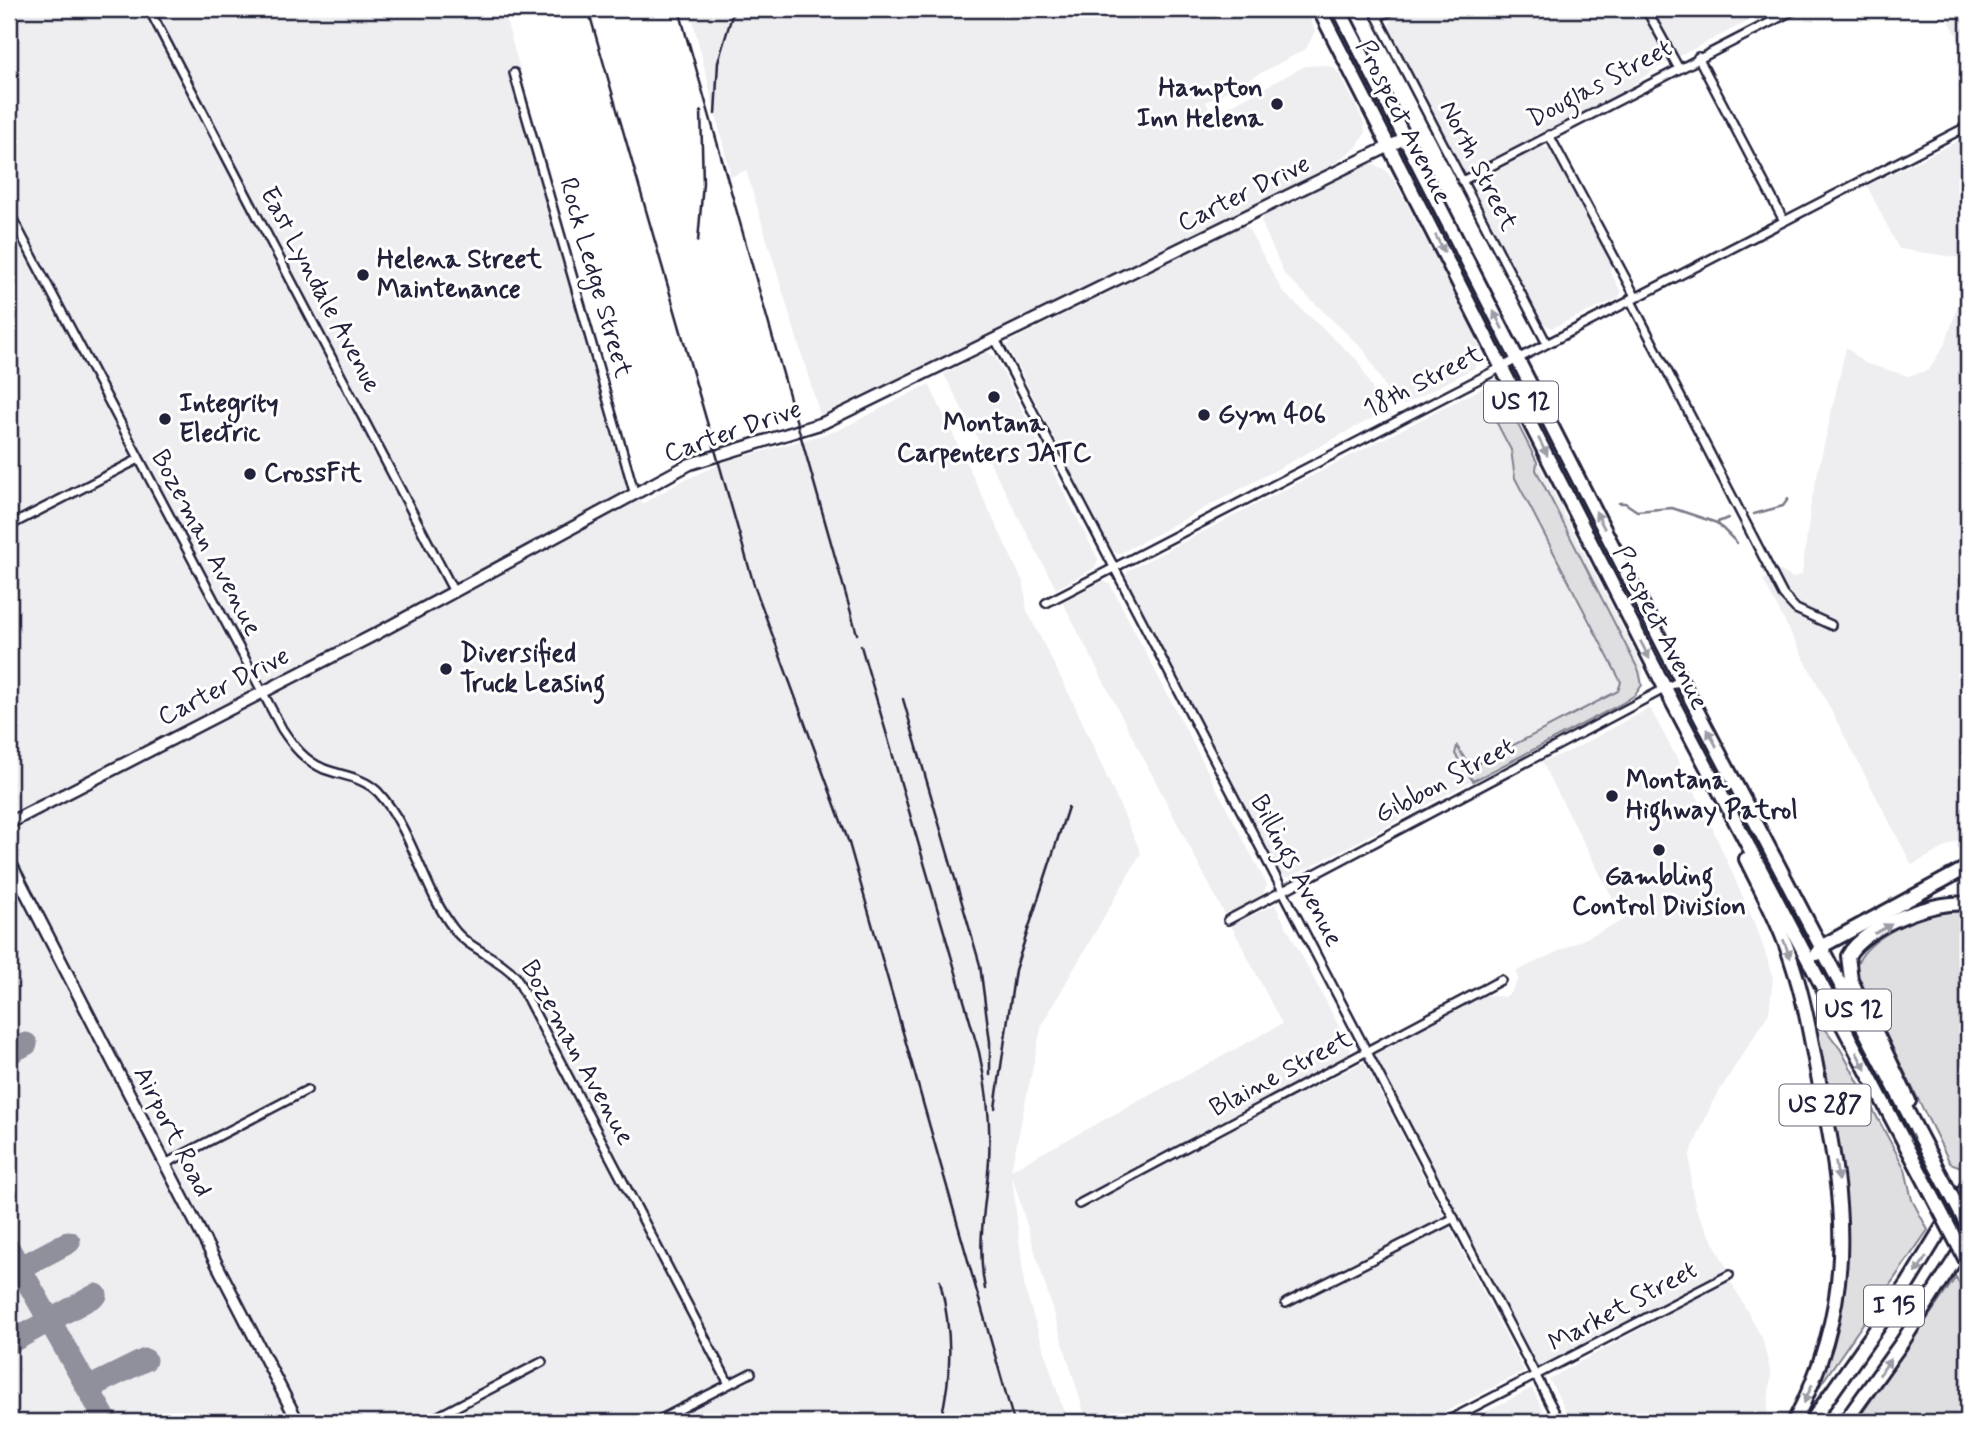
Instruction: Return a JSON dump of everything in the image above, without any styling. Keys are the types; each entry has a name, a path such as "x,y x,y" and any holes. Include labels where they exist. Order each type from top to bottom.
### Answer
{"highway":[{"name":"Prospect Avenue","path":"1319,9 1665,688 1968,1264"},
{"name":"Prospect Avenue","path":"1339,9 1681,680 1968,1227"},
{"name":"US 287","path":"1722,796 1794,967 1839,1185 1842,1250 1834,1312 1818,1369 1794,1422"},
{"path":"1818,979 1815,962 1821,948 1968,867"},
{"path":"1920,1135 1898,1073 1851,980 1847,960 1860,942 1914,912 1941,904 1968,904"},
{"name":"I 15","path":"1811,1422 1902,1294 1968,1185"},
{"name":"I 15","path":"1845,1422 1921,1315 1968,1239"}],"street":[{"name":"East Lyndale Avenue","path":"149,9 453,590"},
{"name":"North Street","path":"1373,9 1546,342"},
{"path":"1377,17 1395,9"},
{"path":"1646,9 1678,67"},
{"name":"Douglas Street","path":"1462,181 1678,67 1793,10"},
{"path":"1698,57 1783,219"},
{"name":"Rock Ledge Street","path":"514,73 635,495"},
{"name":"18th Street","path":"1046,603 1783,219 1968,126"},
{"path":"1549,135 1783,595 1796,609 1831,625"},
{"name":"Carter Drive","path":"9,823 374,635 690,464 823,423 1406,138"},
{"name":"Bozeman Avenue","path":"9,212 137,460 297,751 326,769 366,783 376,791 399,824 453,929 469,944 505,965 516,977 729,1384"},
{"name":"Billings Avenue","path":"995,339 1560,1422"},
{"path":"9,526 137,460"},
{"name":"Gibbon Street","path":"1228,920 1681,680"},
{"name":"Airport Road","path":"9,860 298,1422"},
{"name":"Blaine Street","path":"1079,1204 1501,980"},
{"path":"165,1164 307,1090"},
{"path":"1286,1303 1454,1218"},
{"name":"Market Street","path":"1445,1422 1729,1275"},
{"path":"427,1422 542,1362"},
{"path":"655,1422 751,1373"}],"shaded area":[{"path":"9,9 503,9 642,504 682,481 728,461 839,430 929,384 1024,584 1027,611 1076,708 1141,853 1042,1024 1011,1170 1282,1024 1231,925 1275,905 1351,1049 1348,1057 1310,1077 1314,1087 1364,1062 1524,1371 1426,1422 1087,1422 1012,1176 1025,1290 1067,1422 9,1422 9,851 215,1242 9,848"},
{"path":"690,9 1306,9 1315,31 1306,49 1206,102 1213,115 1305,66 1323,65 1333,67 1340,75 1364,122 1365,133 1357,147 1334,164 1134,265 820,415 746,170 731,177"},
{"path":"1414,9 1772,9 1658,67 1627,89 1463,174 1389,28 1391,20"},
{"path":"1943,9 1968,9 1968,57"},
{"path":"1968,136 1968,259 1899,249 1867,186"},
{"path":"1541,146 1555,151 1614,263 1610,271 1621,292 1619,298 1552,328 1544,324 1473,190 1476,183"},
{"path":"1373,164 1384,169 1394,180 1482,347 1476,367 1404,405 1394,402 1364,350 1284,274 1261,221 1265,214 1362,165"},
{"path":"1241,227 1248,228 1283,292 1358,361 1384,412 1119,554 1112,551 1007,345"},
{"path":"1968,274 1968,835 1912,865 1763,580 1780,571 1793,578 1802,574 1811,503 1846,347 1864,363 1908,376 1929,370 1946,342"},
{"path":"987,352 995,357 1098,559 1095,568 1056,589 944,374"},
{"path":"1486,386 1503,394 1643,668 1642,683 1630,697 1291,877 1285,877 1279,874 1125,577 1129,570"},
{"path":"1497,393 1503,395 1537,462 1536,470 1639,671 1642,685 1635,695 1621,704 1473,781 1455,754 1457,746 1468,764 1475,765 1618,691 1621,682 1515,478 1511,450 1486,402"},
{"path":"1103,581 1110,584 1267,885 1263,894 1225,915 1063,603"},
{"path":"1650,708 1705,811 1759,934 1773,977 1769,1013 1713,1101 1690,1154 1691,1187 1696,1209 1729,1272 1539,1370 1373,1054 1483,995 1505,997 1518,980 1517,971 1624,920 1542,762 1572,750"},
{"path":"1949,908 1968,911 1968,1160 1964,1168 1950,1163 1859,981 1856,967 1861,956 1882,937 1910,922"},
{"path":"1811,1018 1817,1018 1841,1050 1905,1169 1912,1200 1928,1230 1812,1397 1830,1347 1842,1299 1846,1208 1833,1116"},
{"path":"1956,1277 1968,1302 1968,1422 1856,1422"},
{"path":"1730,1280 1762,1338 1771,1374 1767,1415 1761,1422 1572,1422 1549,1379"},
{"path":"1532,1388 1549,1422 1466,1422"}],"waterway":[{"path":"1754,514 1783,506 1788,499"},
{"path":"1619,503 1625,503 1637,511 1672,508 1717,523 1737,543"},
{"path":"1718,522 1728,518"}],"taxiway":[{"path":"9,1053 26,1044"},
{"path":"20,1268 69,1242"},
{"path":"9,1249 107,1422"},
{"path":"9,1343 96,1295"},
{"path":"88,1388 145,1360"}],"railway":[{"path":"588,9 754,585 849,843 1014,1422"},
{"path":"679,9 690,50"},
{"path":"715,114 718,62 734,9"},
{"path":"688,40 857,634"},
{"path":"698,241 703,183 701,111"},
{"path":"861,646 982,1065 989,1133 981,1255 985,1289"},
{"path":"903,699 980,965 990,1042 990,1075"},
{"path":"995,1108 1015,970 1068,807"},
{"path":"940,1281 949,1334 949,1369 940,1422"}],"place":[{"name":"Hampton Inn Helena","path":"1277,104"},
{"name":"Helena Street Maintenance","path":"363,275"},
{"name":"Montana Carpenters JATC","path":"994,397"},
{"name":"Gym 406","path":"1204,415"},
{"name":"Integrity Electric","path":"165,419"},
{"name":"CrossFit","path":"250,474"},
{"name":"Diversified Truck Leasing","path":"446,669"},
{"name":"Montana Highway Patrol","path":"1612,796"},
{"name":"Gambling Control Division","path":"1659,850"}]}
